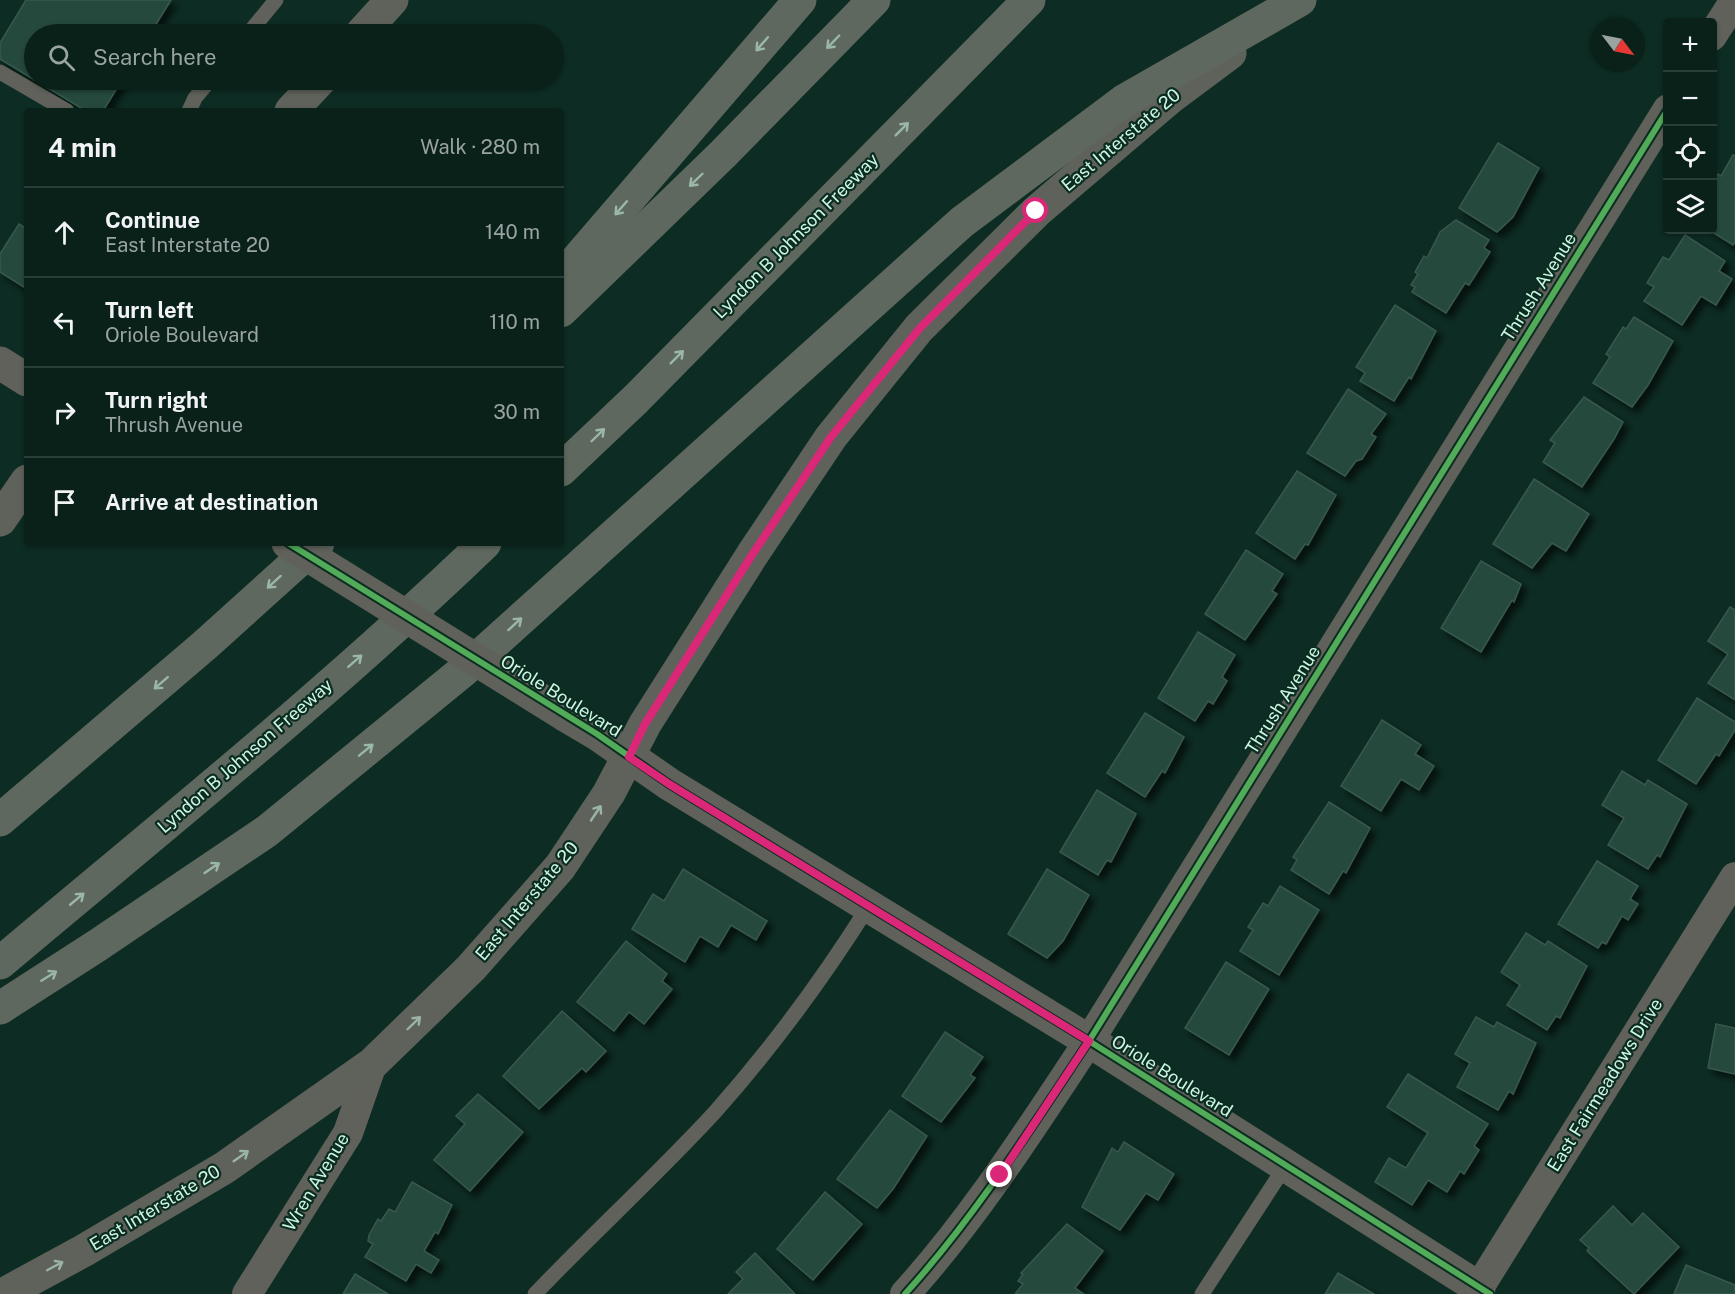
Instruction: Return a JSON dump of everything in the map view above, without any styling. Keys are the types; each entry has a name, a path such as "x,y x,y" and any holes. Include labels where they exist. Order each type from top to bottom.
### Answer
{"highway":[{"path":"564,275 800,0"},
{"path":"564,308 723,154 874,0"},
{"name":"Lyndon B Johnson Freeway","path":"564,467 644,390 1029,0"},
{"path":"0,1008 267,831 463,671 962,222 1125,100 1300,0"},
{"path":"0,820 205,645 315,546"},
{"name":"Lyndon B Johnson Freeway","path":"0,963 232,769 431,595 482,546"}],"main road":[{"path":"370,24 392,0"},
{"name":"East Interstate 20","path":"3,1294 83,1251 224,1168 372,1064 471,968 560,867 609,793 652,714 752,555 824,447 920,328 1036,211 1171,97 1300,0"},
{"path":"294,108 311,90"},
{"path":"0,520 24,485"}],"street":[{"path":"1717,29 1735,0"},
{"name":"Thrush Avenue","path":"905,1294 931,1265 1000,1175 1089,1041 1663,117"},
{"path":"0,363 24,378"},
{"name":"Oriole Boulevard","path":"293,546 565,715 669,784 1089,1041 1286,1165 1481,1292"},
{"name":"East Fairmeadows Drive","path":"1481,1292 1731,894"},
{"name":"Wren Avenue","path":"248,1294 348,1133 372,1064"}],"lane":[{"path":"256,24 276,0"},
{"path":"0,72 24,86"},
{"path":"31,90 62,108"},
{"path":"190,108 202,90"},
{"path":"535,1294 715,1111 766,1049 843,946 868,907"},
{"path":"1202,1294 1286,1165"}],"building":[{"path":"26,0 171,0 156,24 24,24 24,74 0,59 0,43"},
{"path":"51,90 116,90 105,108 81,108"},
{"path":"1498,143 1539,168 1513,217 1497,232 1459,208"},
{"path":"1733,155 1735,156 1735,242 1733,245 1715,234 1717,176 1721,176"},
{"path":"1456,220 1489,240 1484,248 1490,252 1469,285 1465,283 1446,313 1412,292 1415,287 1411,285 1418,274 1415,272 1424,256 1427,258 1440,232"},
{"path":"19,224 24,227 24,287 0,272 0,254"},
{"path":"1685,235 1725,261 1719,271 1732,279 1716,305 1701,296 1682,325 1644,301 1654,287 1647,283 1663,257 1669,260"},
{"path":"1395,305 1436,331 1411,379 1409,377 1394,401 1360,381 1365,373 1356,367"},
{"path":"1634,317 1673,341 1648,385 1632,407 1593,383 1610,357 1606,354 1623,327 1626,329"},
{"path":"1348,389 1386,414 1371,434 1376,437 1362,459 1356,461 1345,476 1307,453"},
{"path":"1584,397 1623,422 1582,487 1543,462 1555,443 1550,440"},
{"path":"1297,471 1336,495 1308,545 1305,544 1295,559 1256,533"},
{"path":"1534,479 1589,514 1566,551 1552,543 1532,568 1493,544"},
{"path":"1246,550 1283,574 1272,591 1277,594 1245,640 1205,614"},
{"path":"1481,561 1521,584 1514,602 1512,600 1481,652 1441,628"},
{"path":"1730,607 1735,610 1735,700 1708,683 1728,654 1708,641"},
{"path":"1198,632 1235,655 1222,677 1227,681 1213,704 1208,701 1195,721 1158,698"},
{"path":"1697,698 1735,722 1735,730 1719,756 1716,754 1696,784 1658,760"},
{"path":"1145,713 1184,737 1165,773 1162,771 1145,797 1107,773"},
{"path":"1382,720 1421,745 1415,754 1434,766 1419,790 1401,779 1381,811 1341,786"},
{"path":"1622,771 1645,785 1648,780 1687,804 1660,857 1657,855 1648,869 1608,845 1624,818 1602,805"},
{"path":"1097,790 1136,814 1111,862 1107,860 1098,875 1060,852"},
{"path":"1329,802 1370,828 1346,873 1343,871 1329,894 1291,870 1297,860 1293,857"},
{"path":"1597,861 1638,886 1630,899 1638,904 1628,920 1622,916 1606,944 1602,942 1598,948 1558,924"},
{"path":"683,869 767,921 756,940 731,925 718,947 700,936 685,962 632,929 653,894 664,901"},
{"path":"1047,869 1089,895 1063,941 1047,958 1008,934"},
{"path":"1280,886 1319,910 1279,975 1240,951 1253,930 1248,927 1263,903 1268,906"},
{"path":"1526,933 1545,945 1548,941 1587,966 1560,1018 1556,1016 1547,1030 1507,1005 1520,985 1501,972"},
{"path":"626,941 667,974 662,981 672,989 644,1024 629,1012 614,1031 577,1002"},
{"path":"1226,962 1269,989 1229,1055 1185,1028"},
{"path":"562,1011 606,1051 586,1072 582,1068 539,1109 503,1076"},
{"path":"1476,1017 1494,1027 1497,1022 1536,1043 1513,1094 1509,1091 1498,1110 1457,1087 1470,1063 1455,1054"},
{"path":"1716,1024 1735,1028 1735,1074 1708,1068"},
{"path":"945,1032 983,1057 970,1075 975,1078 941,1122 902,1096"},
{"path":"1408,1074 1488,1124 1474,1146 1479,1150 1464,1174 1460,1171 1447,1192 1428,1180 1412,1205 1375,1182 1389,1158 1406,1168 1428,1133 1387,1107"},
{"path":"478,1094 523,1132 470,1191 434,1160 465,1124 456,1116"},
{"path":"890,1110 927,1136 893,1189 877,1208 837,1179"},
{"path":"1124,1142 1174,1174 1158,1200 1146,1193 1120,1230 1082,1207 1112,1148 1118,1152"},
{"path":"412,1182 452,1205 438,1234 435,1232 424,1251 439,1260 431,1273 416,1264 406,1281 365,1257 373,1244 368,1241 369,1235 378,1219 381,1221 389,1209 395,1212"},
{"path":"825,1192 862,1224 813,1280 777,1249"},
{"path":"1613,1206 1632,1225 1643,1213 1679,1247 1634,1294 1587,1251 1589,1248 1580,1240"},
{"path":"1067,1224 1103,1251 1075,1288 1084,1294 1015,1294 1023,1284 1018,1281 1023,1274 1021,1273"},
{"path":"755,1253 795,1294 728,1294 743,1279 736,1272"},
{"path":"1686,1265 1735,1285 1735,1294 1674,1294"},
{"path":"1338,1273 1374,1294 1325,1294"},
{"path":"355,1274 388,1294 343,1294"}],"cycle path":[{"path":"905,1294 931,1265 979,1203 1089,1041 1663,117"},
{"path":"293,546 597,734 669,784 1089,1041 1490,1294"}],"route":[{"path":"1000,1175 1089,1041 868,907 629,757 645,724 752,555 831,437 920,328 1036,211"}]}
